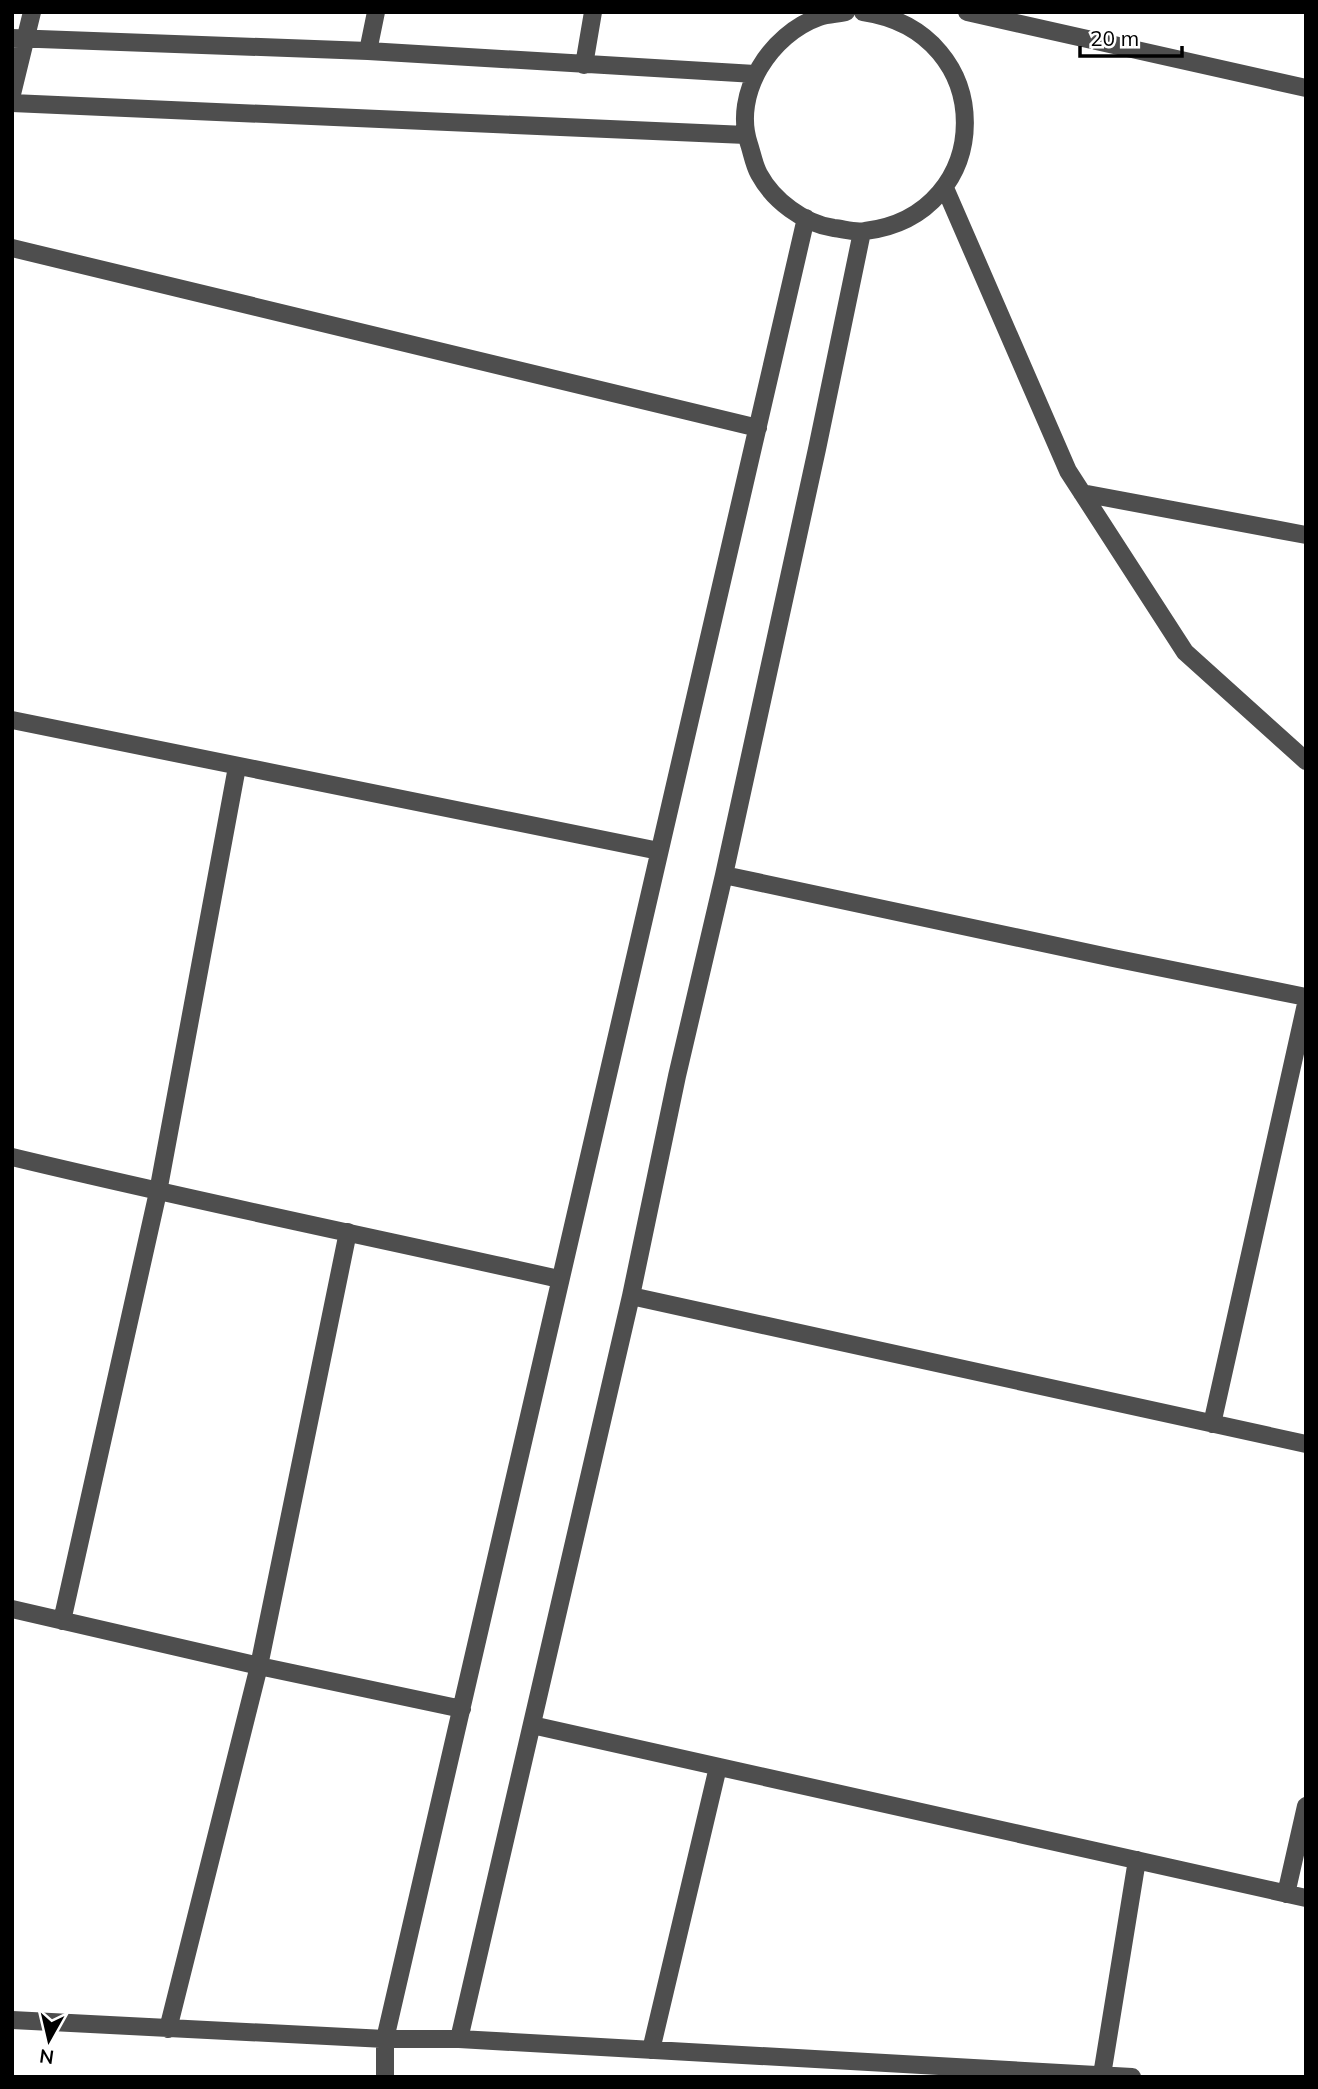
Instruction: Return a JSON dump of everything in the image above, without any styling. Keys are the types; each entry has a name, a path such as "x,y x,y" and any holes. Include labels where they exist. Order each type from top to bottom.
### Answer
{"street":[{"path":"12,94 19,39 32,12"},
{"path":"368,51 376,12"},
{"path":"584,65 593,12"},
{"path":"846,12 820,17 790,33 766,57 748,94 746,135 759,174 785,206 821,226 862,232 889,227 914,216 945,188 963,149 966,107 952,67 925,35 887,14 863,12"},
{"path":"967,12 1306,88"},
{"path":"19,39 368,51 755,75"},
{"path":"12,103 746,135"},
{"path":"945,188 1068,471 1185,652 1306,761"},
{"path":"385,2077 385,2039 806,218"},
{"path":"459,2039 631,1296 862,232"},
{"path":"12,248 758,428"},
{"path":"1083,493 1306,535"},
{"path":"12,720 659,851"},
{"path":"62,1621 158,1192 237,767"},
{"path":"724,876 1306,997"},
{"path":"1212,1424 1306,1003"},
{"path":"12,1157 158,1192 559,1279"},
{"path":"169,2029 259,1666 348,1232"},
{"path":"631,1296 1306,1444"},
{"path":"12,1609 462,1709"},
{"path":"532,1725 1306,1898"},
{"path":"652,2050 719,1767"},
{"path":"1286,1894 1306,1805"},
{"path":"1102,2075 1136,1860"},
{"path":"12,2020 385,2039 459,2039 1132,2077"}]}
